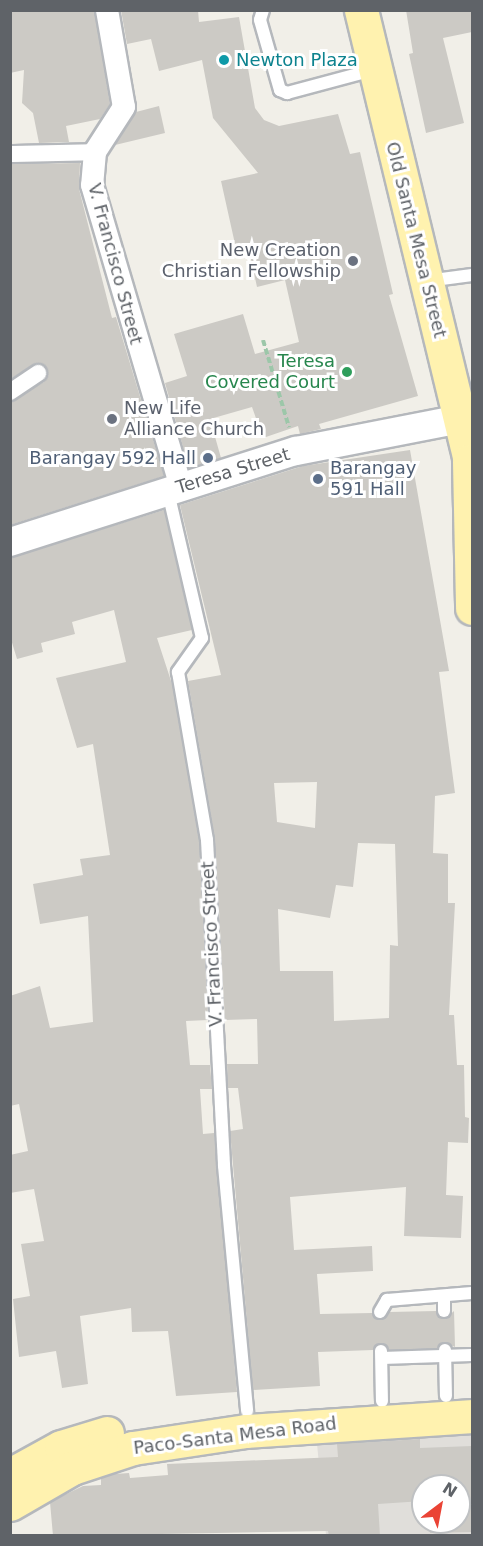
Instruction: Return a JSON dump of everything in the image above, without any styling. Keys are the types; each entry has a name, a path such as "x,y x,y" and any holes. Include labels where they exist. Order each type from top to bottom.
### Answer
{"main road":[{"name":"Old Santa Mesa Street","path":"361,10 426,281 467,418 471,465 472,587"},
{"name":"Paco-Santa Mesa Road","path":"10,1475 61,1447 96,1435 247,1411 459,1394"},
{"name":"Paco-Santa Mesa Road","path":"10,1504 72,1468 133,1448 257,1430 472,1416"}],"street":[{"name":"V. Francisco Street","path":"107,10 124,107 95,152 92,185 174,489"},
{"path":"10,154 95,152"},
{"path":"10,392 38,373"},
{"name":"Teresa Street","path":"10,542 296,451 467,418"}],"lane":[{"path":"263,10 260,20 280,90 287,93 375,70"},
{"path":"426,281 472,275"},
{"name":"V. Francisco Street","path":"174,489 202,638 178,672 206,829 224,1166 247,1411"},
{"path":"380,1312 387,1300 472,1293"},
{"path":"444,1296 444,1311"},
{"path":"445,1352 459,1394"},
{"path":"382,1401 381,1354 445,1352 472,1355"}],"path":[{"path":"263,340 296,451"}],"shaded area":[{"path":"472,1435 472,1535 326,1535 317,1444"}],"building":[{"path":"10,10 94,10 110,104 100,119 66,126 69,142 39,143 33,113 22,103 24,70 10,73"},
{"path":"121,10 198,10 199,22 239,17 255,108 264,120 279,126 338,114 350,154 360,152 393,294 389,295 418,396 319,424 321,429 300,434 298,426 263,438 252,407 210,419 221,458 189,468 165,383 187,376 174,334 243,314 255,354 299,342 285,280 257,287 249,250 237,253 221,181 258,173 213,118 202,60 159,71 151,39 127,44"},
{"path":"406,10 472,10 472,32 443,38 464,123 426,133 409,54 413,53"},
{"path":"159,106 165,133 115,145 136,112"},
{"path":"80,163 79,189 112,318 116,317 164,476 10,525 10,402 44,382 48,373 37,363 10,379 10,164"},
{"path":"410,450 449,671 439,672 455,793 435,796 433,853 448,854 448,903 455,903 449,1015 454,1015 457,1065 464,1065 465,1117 469,1118 468,1143 448,1142 446,1195 463,1196 461,1238 404,1236 406,1187 290,1197 294,1250 372,1246 373,1271 317,1274 320,1314 372,1313 381,1320 389,1312 436,1311 445,1319 454,1311 455,1347 444,1342 437,1348 389,1350 380,1343 373,1350 318,1352 320,1386 253,1390 230,1131 243,1129 238,1088 228,1088 227,1064 258,1064 257,1019 225,1020 215,839 188,681 221,675 180,505 303,466","holes":["317,782 315,828 277,822 274,783","358,843 395,844 398,946 390,945 389,1018 334,1021 333,971 280,971 278,909 330,918 336,885 353,887"]},
{"path":"164,510 192,630 157,638 172,684 199,841 208,1020 186,1021 190,1065 210,1065 212,1089 200,1089 203,1134 214,1133 237,1392 176,1396 168,1331 132,1332 131,1308 80,1316 88,1384 62,1388 56,1351 19,1357 13,1299 30,1296 21,1244 44,1241 34,1189 10,1193 10,1155 28,1151 19,1104 10,1106 10,996 40,986 50,1028 93,1022 88,916 40,924 33,884 83,875 80,859 110,855 93,744 77,748 56,678 126,662 114,610 72,622 75,634 41,643 43,652 17,659 10,636 10,558"},
{"path":"420,1439 420,1448 472,1446 472,1532 471,1474 411,1474 411,1502 378,1504 380,1536 329,1536 328,1531 53,1536 50,1502 83,1486 101,1485 101,1478 129,1473 130,1478 168,1475 167,1464 338,1457 337,1444"}],"place":[{"name":"Newton Plaza","path":"224,60"},
{"name":"New Creation Christian Fellowship","path":"353,261"},
{"name":"Teresa Covered Court","path":"347,372"},
{"name":"New Life Alliance Church","path":"112,419"},
{"name":"Barangay 592 Hall","path":"208,458"},
{"name":"Barangay 591 Hall","path":"318,479"}]}
